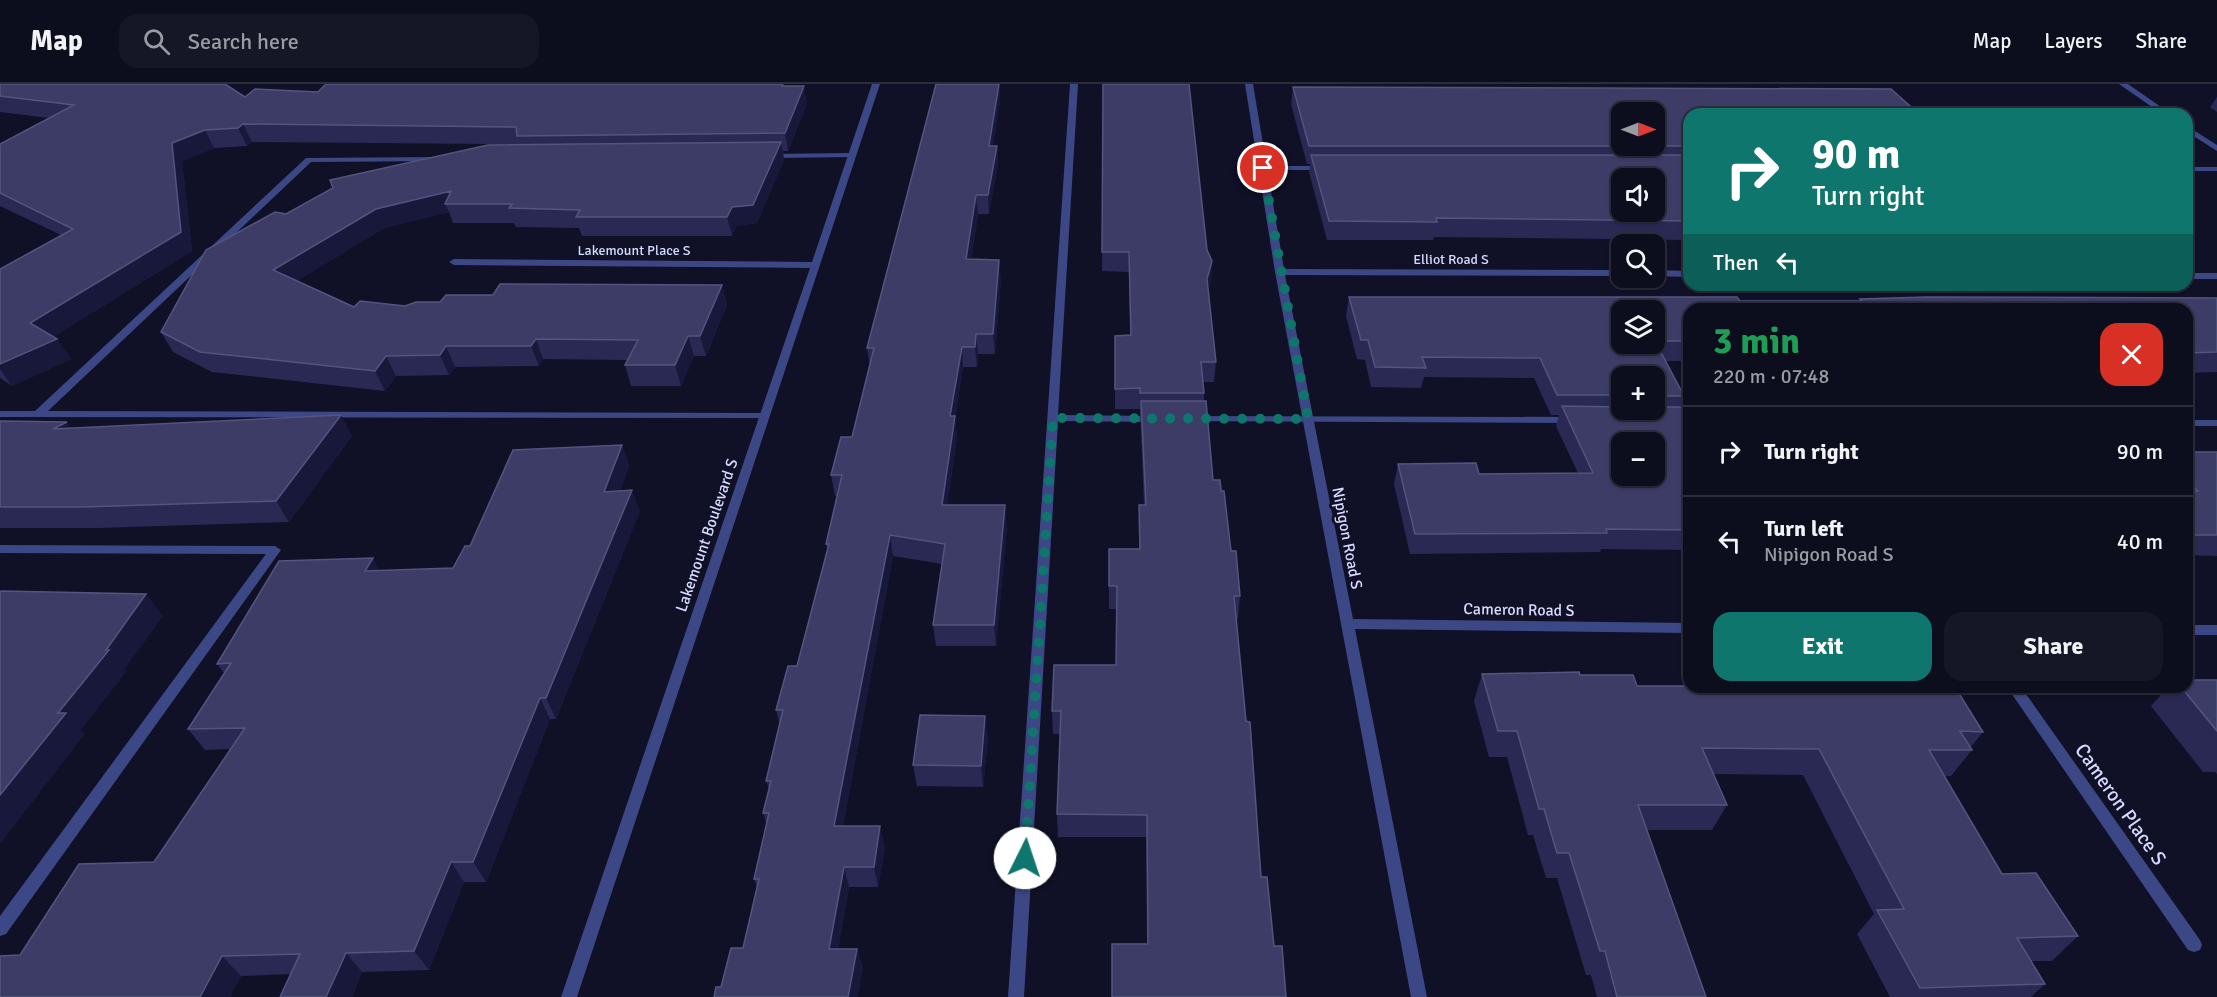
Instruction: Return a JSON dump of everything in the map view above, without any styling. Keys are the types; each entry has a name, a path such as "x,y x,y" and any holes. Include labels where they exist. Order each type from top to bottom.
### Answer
{"street":[{"name":"Lakemount Boulevard S","path":"569,997 876,84"},
{"path":"1016,997 1074,84"},
{"name":"Nipigon Road S","path":"1249,84 1280,272 1419,997"},
{"path":"2123,84 2158,108"},
{"path":"2193,132 2217,149"},
{"path":"757,156 851,155"},
{"path":"38,414 309,160 451,159"},
{"path":"1263,168 1334,168"},
{"path":"2193,169 2217,169"},
{"name":"Lakemount Place S","path":"454,262 814,265"},
{"name":"Elliot Road S","path":"1280,272 1611,273"},
{"path":"1665,273 1683,274"},
{"path":"2193,276 2217,276"},
{"path":"0,414 764,416"},
{"path":"1053,418 1582,420"},
{"path":"2193,423 2217,423"},
{"path":"0,549 275,550 3,922"},
{"name":"Cameron Road S","path":"1348,624 1683,628"},
{"path":"2193,630 2217,630"},
{"name":"Cameron Place S","path":"2018,693 2194,945"}],"building":[{"path":"0,84 225,84 245,97 255,89 318,92 326,84 783,84 782,86 804,86 785,133 517,136 516,127 243,124 238,128 205,130 172,143 181,232 30,323 57,339 0,364 0,269 73,229 0,193 0,144 74,105 0,96"},
{"path":"936,84 999,84 989,146 997,146 988,195 976,195 966,259 999,260 993,334 976,334 975,347 962,347 950,416 955,416 942,505 1005,505 994,625 933,625 945,544 890,535 834,826 880,826 874,867 844,867 829,949 857,949 848,997 714,997 716,987 721,987 731,948 743,948 759,879 754,879 769,813 763,813 771,781 766,781 783,710 776,710 788,666 797,666 829,544 826,544 842,475 831,475 841,437 852,437 874,348 867,348"},
{"path":"1103,84 1189,84 1207,250 1212,261 1207,279 1216,362 1201,362 1204,393 1140,393 1140,388 1115,389 1115,336 1131,335 1129,252 1102,252"},
{"path":"1293,87 1891,89 1912,108 1683,108 1683,146 1665,146 1665,102 1611,102 1611,146 1309,146"},
{"path":"781,142 753,205 732,207 727,217 576,217 580,210 509,208 512,204 445,204 451,191 376,209 273,270 354,307 360,301 405,306 416,302 440,302 446,295 493,295 500,284 722,285 700,336 688,336 675,365 625,365 638,340 536,339 531,346 446,346 440,355 386,356 375,371 200,352 161,332 206,250 275,212 286,214 333,188 330,180 488,145"},
{"path":"1311,155 1683,155 1683,221 1665,221 1665,168 1611,168 1611,220 1436,218 1437,222 1329,221"},
{"path":"1349,297 1737,297 1740,301 1862,301 1860,299 1927,297 2217,298 2217,352 2193,353 2193,303 1683,303 1683,341 1665,341 1665,300 1611,300 1611,354 1662,354 1683,396 1665,396 1665,366 1611,366 1611,395 1557,395 1540,358 1422,357 1426,368 1375,367 1368,340 1361,340"},
{"path":"1141,401 1206,401 1213,480 1220,480 1221,491 1224,491 1231,551 1236,551 1240,596 1234,596 1246,721 1250,722 1261,877 1267,877 1274,946 1282,946 1286,997 1112,997 1112,944 1148,944 1147,815 1057,814 1061,711 1052,711 1054,665 1116,665 1117,586 1109,586 1109,549 1140,549 1139,505 1146,505"},
{"path":"1562,406 1611,407 1611,420 1665,420 1665,407 1683,407 1683,530 1606,529 1607,533 1415,534 1398,464 1476,463 1479,474 1593,473"},
{"path":"341,415 276,501 0,507 0,421 67,422 53,429"},
{"path":"622,445 604,492 632,490 546,698 540,698 473,862 451,862 414,951 346,953 326,997 280,997 300,954 222,956 200,997 0,997 0,956 20,955 79,864 154,862 245,728 188,729 231,663 217,664 279,561 373,558 365,571 453,568 465,546 470,546 513,450"},
{"path":"2193,452 2217,452 2217,535 2193,535 2193,491 2198,491 2193,486"},
{"path":"0,592 146,594 106,650 109,650 58,713 66,713 0,795"},
{"path":"1579,672 1580,675 1633,675 1637,686 1683,686 1683,693 1959,693 1983,732 1960,731 1972,750 1929,750 2002,874 2036,873 2078,936 2017,938 2045,984 1920,988 1877,910 1904,909 1819,749 1702,748 1727,805 1638,805 1706,997 1617,997 1605,951 1600,951 1569,853 1557,853 1544,809 1539,809 1517,731 1498,731 1482,674"},
{"path":"2193,680 2217,680 2217,731 2186,693 2193,693"},
{"path":"920,715 985,716 981,766 913,765"}],"route":[{"path":"1025,858 1053,418 1308,419 1263,168"}]}
